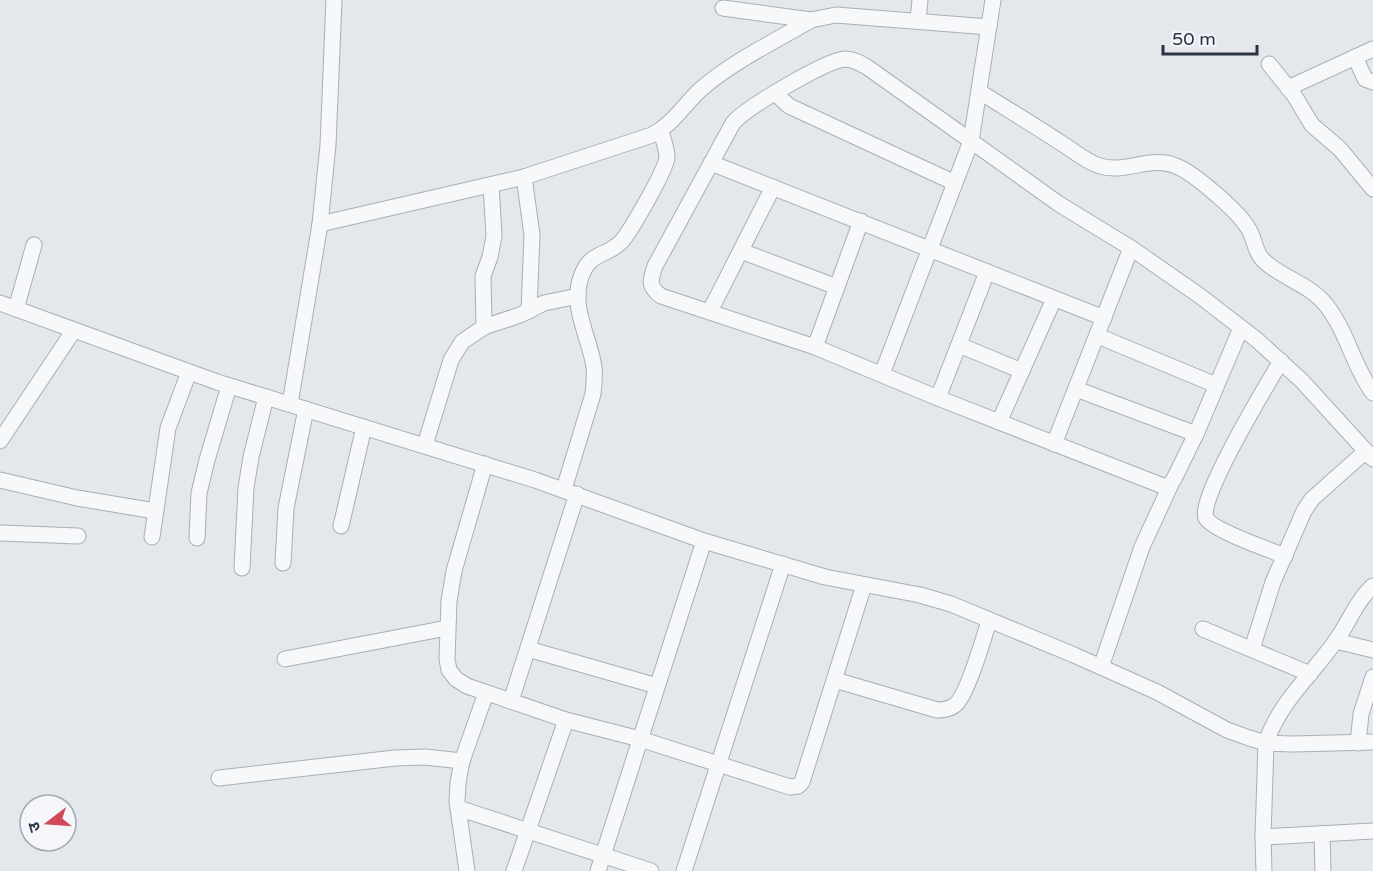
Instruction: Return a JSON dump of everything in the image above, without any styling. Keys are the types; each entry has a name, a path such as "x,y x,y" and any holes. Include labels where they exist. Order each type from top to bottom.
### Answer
{"street":[{"path":"290,404 320,224 328,145 334,0"},
{"path":"918,21 920,0"},
{"path":"882,374 971,141 993,0"},
{"path":"723,8 811,20"},
{"path":"320,224 524,177 661,131 699,91 731,66 811,20 824,16 989,27"},
{"path":"1288,88 1373,50"},
{"path":"1355,57 1365,79 1373,82"},
{"path":"1171,484 1163,486 815,347 661,296 653,290 650,280 655,266 726,133 740,115 775,93 827,66 843,59 852,59 867,67 1059,204 1131,248 1200,296 1281,361 1370,455 1312,499 1304,511 1273,582 1252,649"},
{"path":"1269,64 1312,125 1340,149 1373,189"},
{"path":"980,92 1094,164 1118,168 1161,162 1175,165 1190,174 1213,192 1247,225 1256,249 1265,263 1318,296 1326,304 1345,336 1360,373 1373,393"},
{"path":"775,93 789,106 955,183"},
{"path":"511,701 528,649 593,394 594,368 582,325 578,296 580,279 592,259 621,242 664,167 667,157 661,131"},
{"path":"711,163 1104,318"},
{"path":"524,177 532,235 529,311"},
{"path":"484,327 483,276 494,236 491,185"},
{"path":"710,311 773,187"},
{"path":"815,347 861,221"},
{"path":"16,309 34,245"},
{"path":"1054,444 1131,248"},
{"path":"741,251 837,287"},
{"path":"938,398 987,272"},
{"path":"424,444 451,360 462,342 484,327 529,311 544,303 578,296"},
{"path":"999,422 1054,298"},
{"path":"0,303 229,386 424,444 570,491 704,541 825,577 920,595 951,604 1157,692 1227,730 1266,742 1292,744 1366,742 1361,714 1373,677"},
{"path":"1101,667 1142,547 1196,434 1241,328"},
{"path":"0,441 74,330"},
{"path":"1098,336 1216,385"},
{"path":"959,345 1022,371"},
{"path":"1281,361 1243,426 1208,498 1204,512 1206,519 1216,527 1284,556"},
{"path":"152,537 168,428 189,372"},
{"path":"198,538 199,494 229,386"},
{"path":"1076,388 1196,434"},
{"path":"242,568 246,488 266,397"},
{"path":"283,563 288,498 306,409"},
{"path":"341,526 364,427"},
{"path":"485,464 454,571 447,628 449,670 456,679 467,686 566,720 640,739 790,787 798,786 802,782 864,585"},
{"path":"0,480 77,498 155,511"},
{"path":"0,533 78,536"},
{"path":"598,871 704,541"},
{"path":"684,871 783,564"},
{"path":"1264,871 1266,742 1277,717 1336,641 1359,602 1373,586"},
{"path":"835,680 937,710 949,708 956,705 964,693 989,621"},
{"path":"285,659 447,628"},
{"path":"1203,629 1310,674"},
{"path":"1336,641 1373,650"},
{"path":"528,649 657,687"},
{"path":"467,871 458,808 458,783 462,761 486,693"},
{"path":"514,871 566,720"},
{"path":"219,778 395,758 425,757 462,761"},
{"path":"458,808 651,871"},
{"path":"1263,837 1373,831"},
{"path":"1322,834 1323,871"}]}
